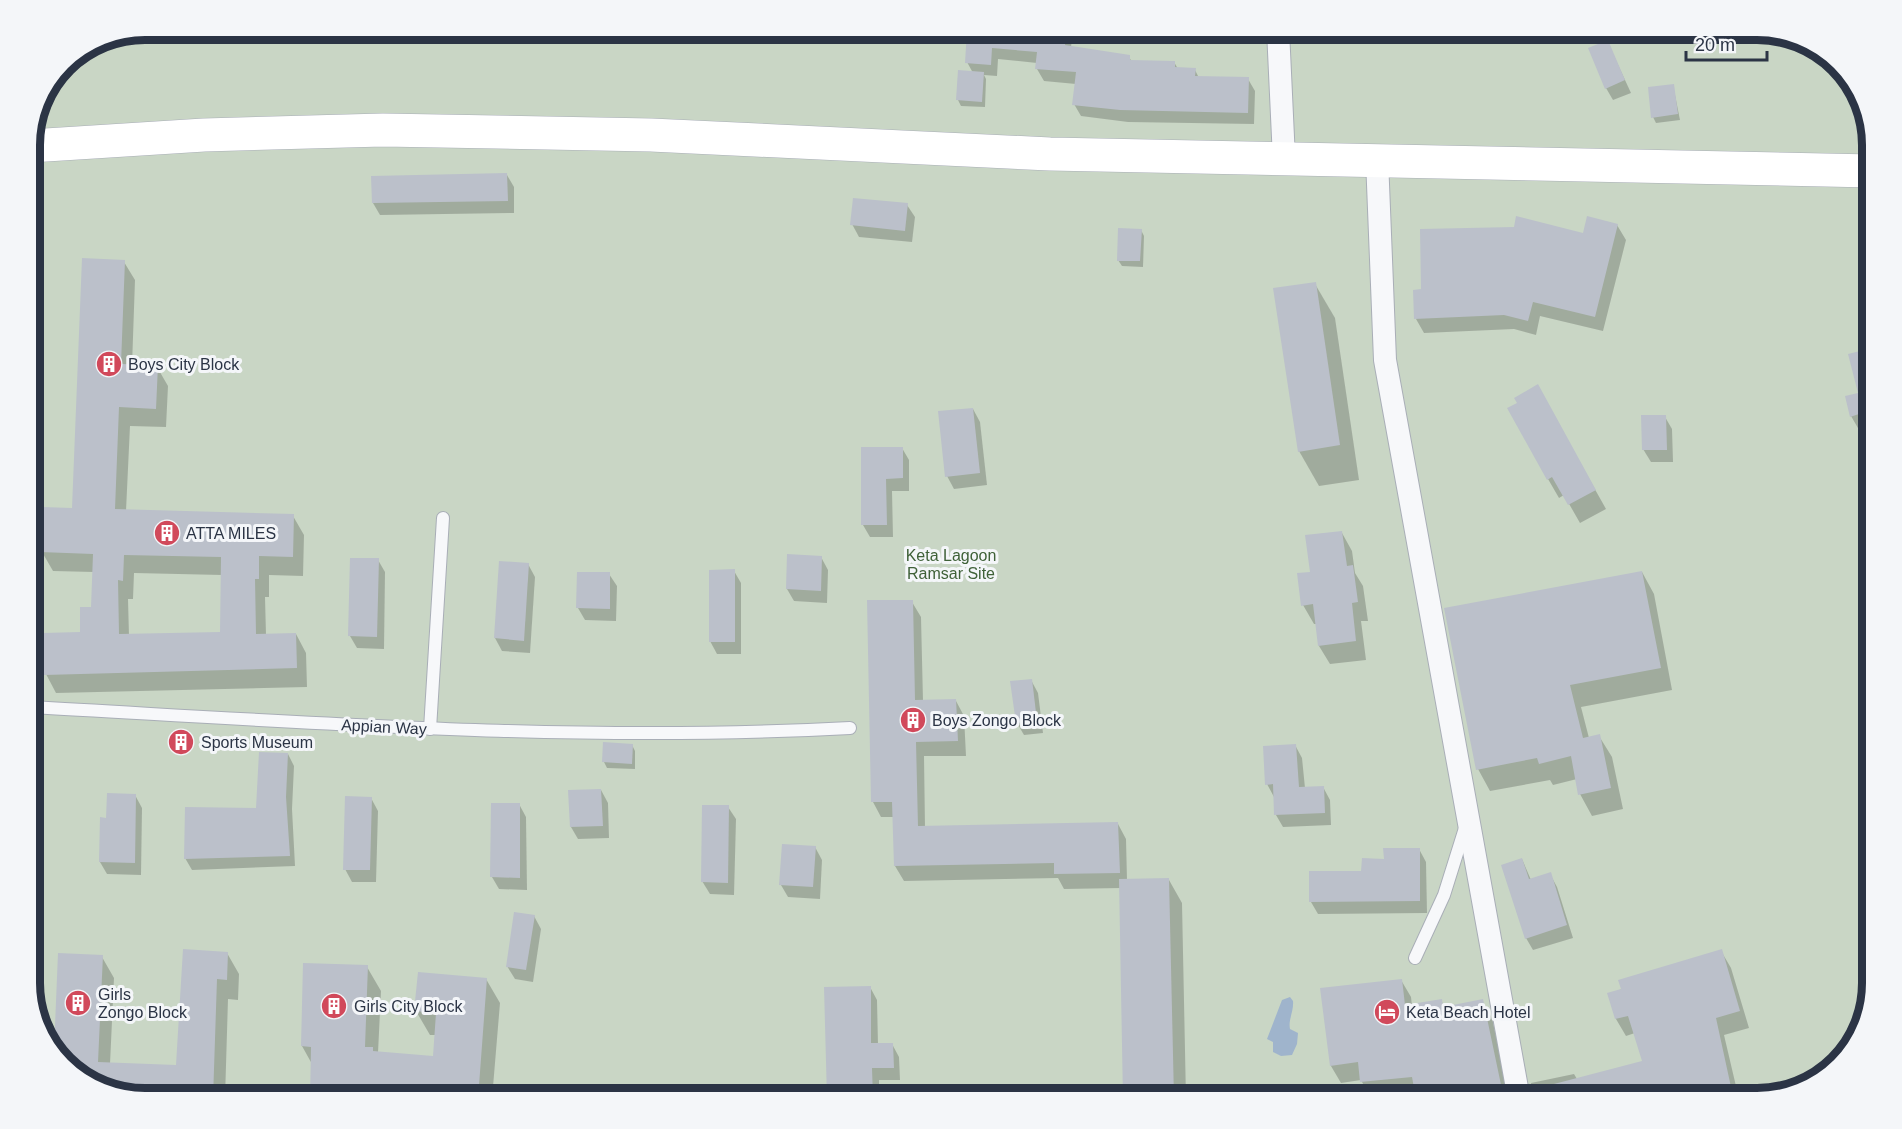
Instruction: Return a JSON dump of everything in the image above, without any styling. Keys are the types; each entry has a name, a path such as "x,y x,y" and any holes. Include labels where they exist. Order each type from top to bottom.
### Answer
{"main road":[{"path":"41,145 204,135 383,130 651,135 1050,154 1861,171"}],"street":[{"path":"1278,40 1284,159"},
{"path":"1377,159 1385,360 1517,1088"}],"lane":[{"path":"430,729 443,518"},
{"name":"Appian Way","path":"41,708 430,729 737,734 850,728"},
{"path":"1414,958 1444,895 1467,821"}],"green space":[{"name":"Keta Lagoon Ramsar Site","path":"145,40 1757,40 1797,48 1820,62 1840,82 1854,105 1861,138 1862,984 1854,1024 1840,1047 1820,1067 1797,1081 1770,1088 132,1088 105,1081 76,1062 58,1042 46,1017 41,991 41,138 44,118 51,99 62,82 76,67 93,55 105,48"}],"water":[{"path":"1290,997 1293,1005 1290,1029 1298,1033 1297,1044 1292,1055 1281,1056 1273,1052 1273,1042 1267,1039 1282,1000"}],"building":[{"path":"966,40 1065,40 1065,45 1130,55 1130,60 1175,61 1175,67 1196,68 1195,76 1249,77 1248,113 1120,110 1072,105 1076,72 1035,69 1037,52 992,48 991,65 965,63"},
{"path":"1608,40 1625,80 1605,89 1588,48"},
{"path":"958,70 984,72 982,102 956,100"},
{"path":"1674,84 1678,114 1651,118 1648,87"},
{"path":"507,173 508,201 372,203 371,176"},
{"path":"853,198 908,203 905,231 850,225"},
{"path":"1516,216 1583,233 1587,216 1618,224 1595,317 1533,302 1528,321 1504,315 1414,319 1413,290 1421,289 1420,229 1514,227"},
{"path":"1118,228 1142,229 1140,261 1117,261"},
{"path":"82,258 125,260 121,364 158,365 156,409 119,407 115,509 294,514 293,557 259,556 259,579 255,579 256,634 296,633 297,668 44,675 43,633 80,632 80,607 91,607 93,554 41,552 42,507 72,508","holes":["124,555 221,557 220,632 119,634 118,580 123,581"]},
{"path":"1316,282 1340,445 1298,452 1273,288"},
{"path":"1861,351 1861,413 1850,417 1845,396 1858,393 1848,354"},
{"path":"1538,384 1596,490 1568,505 1552,477 1547,480 1507,408 1517,403 1514,398"},
{"path":"973,408 980,473 945,477 938,411"},
{"path":"1641,415 1666,415 1667,450 1642,450"},
{"path":"861,447 903,447 903,478 886,479 887,525 861,525"},
{"path":"1342,531 1347,566 1353,565 1358,602 1352,603 1356,641 1318,646 1313,604 1301,606 1297,573 1310,572 1305,535"},
{"path":"787,554 822,556 821,591 786,589"},
{"path":"350,558 379,558 377,637 348,636"},
{"path":"499,561 529,563 524,641 494,638"},
{"path":"735,569 735,642 709,642 709,570"},
{"path":"1642,571 1661,668 1570,685 1583,738 1600,734 1611,788 1578,795 1571,756 1539,764 1537,758 1476,770 1444,608"},
{"path":"577,572 610,572 610,609 576,608"},
{"path":"867,600 913,600 915,700 956,699 958,741 916,742 918,826 1118,822 1120,873 1054,874 1054,863 894,866 892,802 871,802"},
{"path":"1032,679 1037,721 1016,723 1010,681"},
{"path":"603,742 633,744 632,764 602,762"},
{"path":"1296,744 1299,787 1324,786 1325,813 1274,815 1273,784 1265,785 1263,746"},
{"path":"259,752 288,753 286,797 290,856 184,859 185,807 256,808"},
{"path":"601,789 603,826 570,827 568,790"},
{"path":"107,793 136,794 135,863 99,862 100,817 106,818"},
{"path":"345,796 372,797 370,870 343,870"},
{"path":"491,803 520,803 520,878 490,877"},
{"path":"702,805 729,805 728,883 701,882"},
{"path":"782,844 816,846 813,887 779,885"},
{"path":"1383,848 1420,848 1420,901 1309,902 1309,871 1361,871 1362,858 1384,859"},
{"path":"1522,858 1529,879 1551,872 1567,925 1525,939 1501,865"},
{"path":"1169,878 1174,1088 1123,1088 1119,879"},
{"path":"514,912 535,915 526,970 506,967"},
{"path":"183,949 228,952 227,980 217,979 213,1088 132,1088 105,1081 76,1062 55,1036 58,953 103,955 98,1062 176,1065"},
{"path":"1722,949 1740,1011 1716,1018 1731,1087 1539,1088 1642,1061 1628,1016 1615,1019 1607,993 1621,989 1618,980"},
{"path":"303,963 368,965 365,1047 373,1047 373,1051 433,1056 436,1013 414,1011 418,972 487,978 479,1088 310,1088 311,1047 301,1046"},
{"path":"1402,979 1405,1005 1442,999 1443,1007 1483,999 1502,1088 1414,1088 1412,1077 1360,1082 1358,1062 1330,1066 1320,988"},
{"path":"871,986 871,1043 893,1043 894,1068 872,1068 873,1088 827,1088 824,987"}],"place":[{"name":"Boys City Block","path":"109,364"},
{"name":"ATTA MILES","path":"167,533"},
{"name":"Boys Zongo Block","path":"913,720"},
{"name":"Sports Museum","path":"181,742"},
{"name":"Girls Zongo Block","path":"78,1003"},
{"name":"Girls City Block","path":"334,1006"},
{"name":"Keta Beach Hotel","path":"1387,1012"}]}
